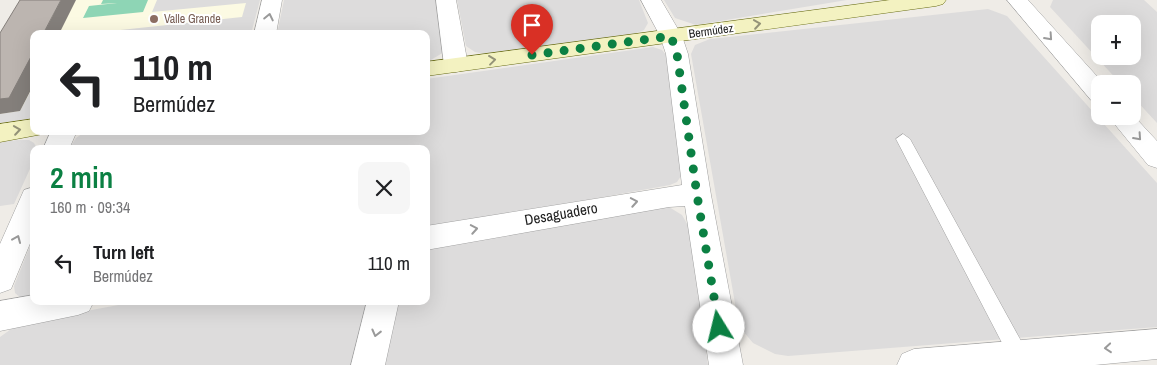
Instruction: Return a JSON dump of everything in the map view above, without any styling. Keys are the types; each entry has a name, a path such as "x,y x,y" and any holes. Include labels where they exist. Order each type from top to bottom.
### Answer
{"street":[{"path":"266,30 272,0"},
{"path":"446,0 456,65"},
{"path":"651,0 671,36 677,54 697,195 726,365"},
{"name":"Bermúdez","path":"430,68 936,0"},
{"path":"1017,0 1091,84"},
{"path":"1128,125 1157,158"},
{"path":"0,132 30,128"},
{"name":"Desaguadero","path":"430,237 669,196 697,195"},
{"path":"0,280 30,208"},
{"path":"0,316 57,305"},
{"path":"368,365 382,305"},
{"path":"914,365 1157,344"}],"lane":[{"path":"902,139 1019,356"}],"shaded area":[{"path":"31,0 260,0 252,30 30,30 30,119 0,123 0,53"},
{"path":"68,0 157,0 152,12 246,3 242,17 120,30 36,30"},
{"path":"284,0 439,0 444,52 430,61 430,30 278,30"},
{"path":"457,0 639,0 648,23 644,30 632,35 485,54 475,52 466,46"},
{"path":"664,0 847,0 696,25 675,18"},
{"path":"1053,0 1144,0 1157,12 1157,123 1141,106 1141,75 1113,75 1103,65 1141,65 1141,15 1091,15 1091,51 1050,7"},
{"path":"988,9 1007,16 1091,110 1091,125 1105,125 1157,183 1157,327 788,356 775,354 753,343 743,331 738,320 691,54 695,45 710,39"},
{"path":"30,36 30,92 20,111 0,114 0,64"},
{"path":"653,47 662,50 667,56 681,176 677,182 670,185 430,228 430,145 72,145 80,135 430,135 430,78"},
{"path":"29,140 35,145 30,145 30,169 14,204 0,206 0,142"},
{"path":"669,207 682,215 690,229 708,365 384,365 397,305 430,305 430,248"},
{"path":"30,246 30,299 21,298 15,293 14,286"},
{"path":"118,305 371,305 355,365 0,365 0,337 14,327 27,322"}],"green space":[{"path":"103,0 148,0 143,12 83,18 89,6 117,3 101,4"}],"building":[{"path":"20,0 61,0 45,30 30,30 30,59 9,98 0,99 0,33"}],"place":[{"name":"Valle Grande","path":"154,19"}],"route":[{"path":"532,55 671,36 677,54 697,195 719,327"}]}
